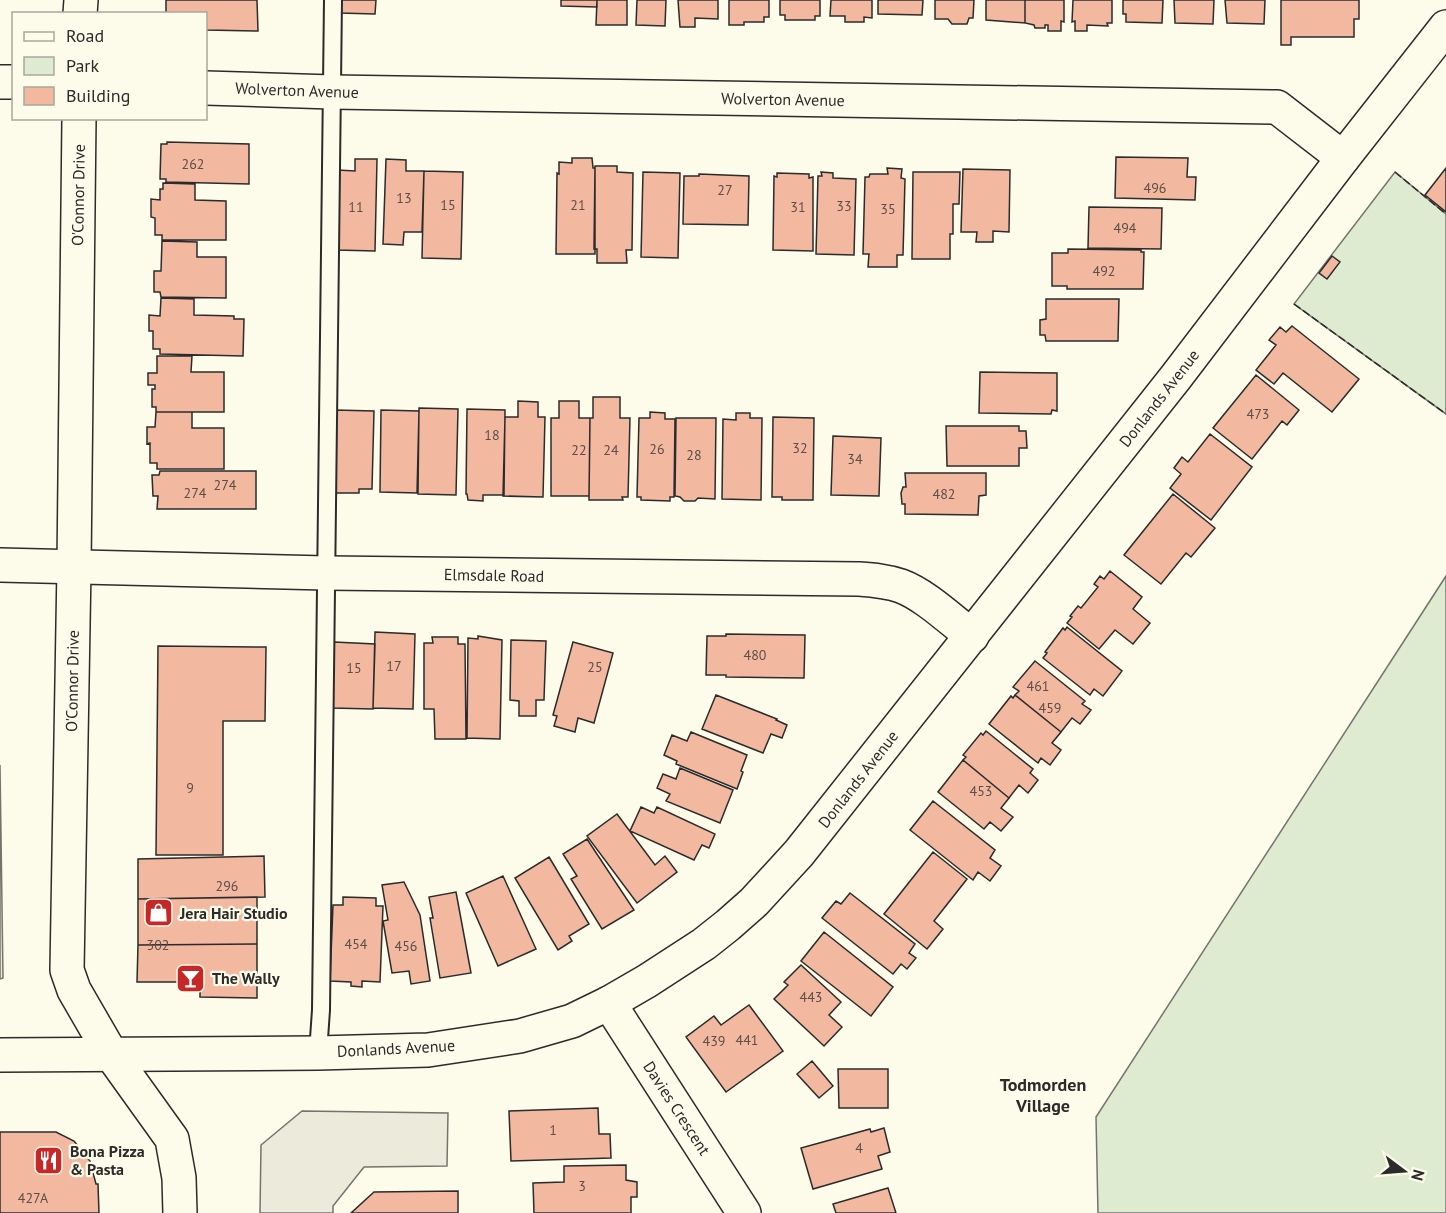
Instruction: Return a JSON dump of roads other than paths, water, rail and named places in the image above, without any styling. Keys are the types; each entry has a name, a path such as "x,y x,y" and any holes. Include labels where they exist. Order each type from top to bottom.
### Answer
{"street":[{"name":"Donlands Avenue","path":"0,1055 428,1050 520,1036 572,1021 609,1003 704,944 754,902 799,853 1176,377 1446,27"},
{"name":"Wolverton Avenue","path":"207,88 1277,107 1343,158"},
{"name":"O'Connor Drive","path":"79,120 67,970 74,990 111,1054 172,1139 179,1178 180,1213"},
{"name":"Elmsdale Road","path":"0,565 326,573 859,579 885,581 904,587 972,636"},
{"name":"Davies Crescent","path":"609,1003 744,1213"}],"lane":[{"path":"318,1053 321,1010 328,535 333,0"}],"place":[{"name":"Jera Hair Studio","path":"159,913"},
{"name":"The Wally","path":"191,978"},
{"name":"Bona Pizza & Pasta","path":"49,1160"}],"district":[{"name":"Todmorden Village","path":"1043,1094"}]}
